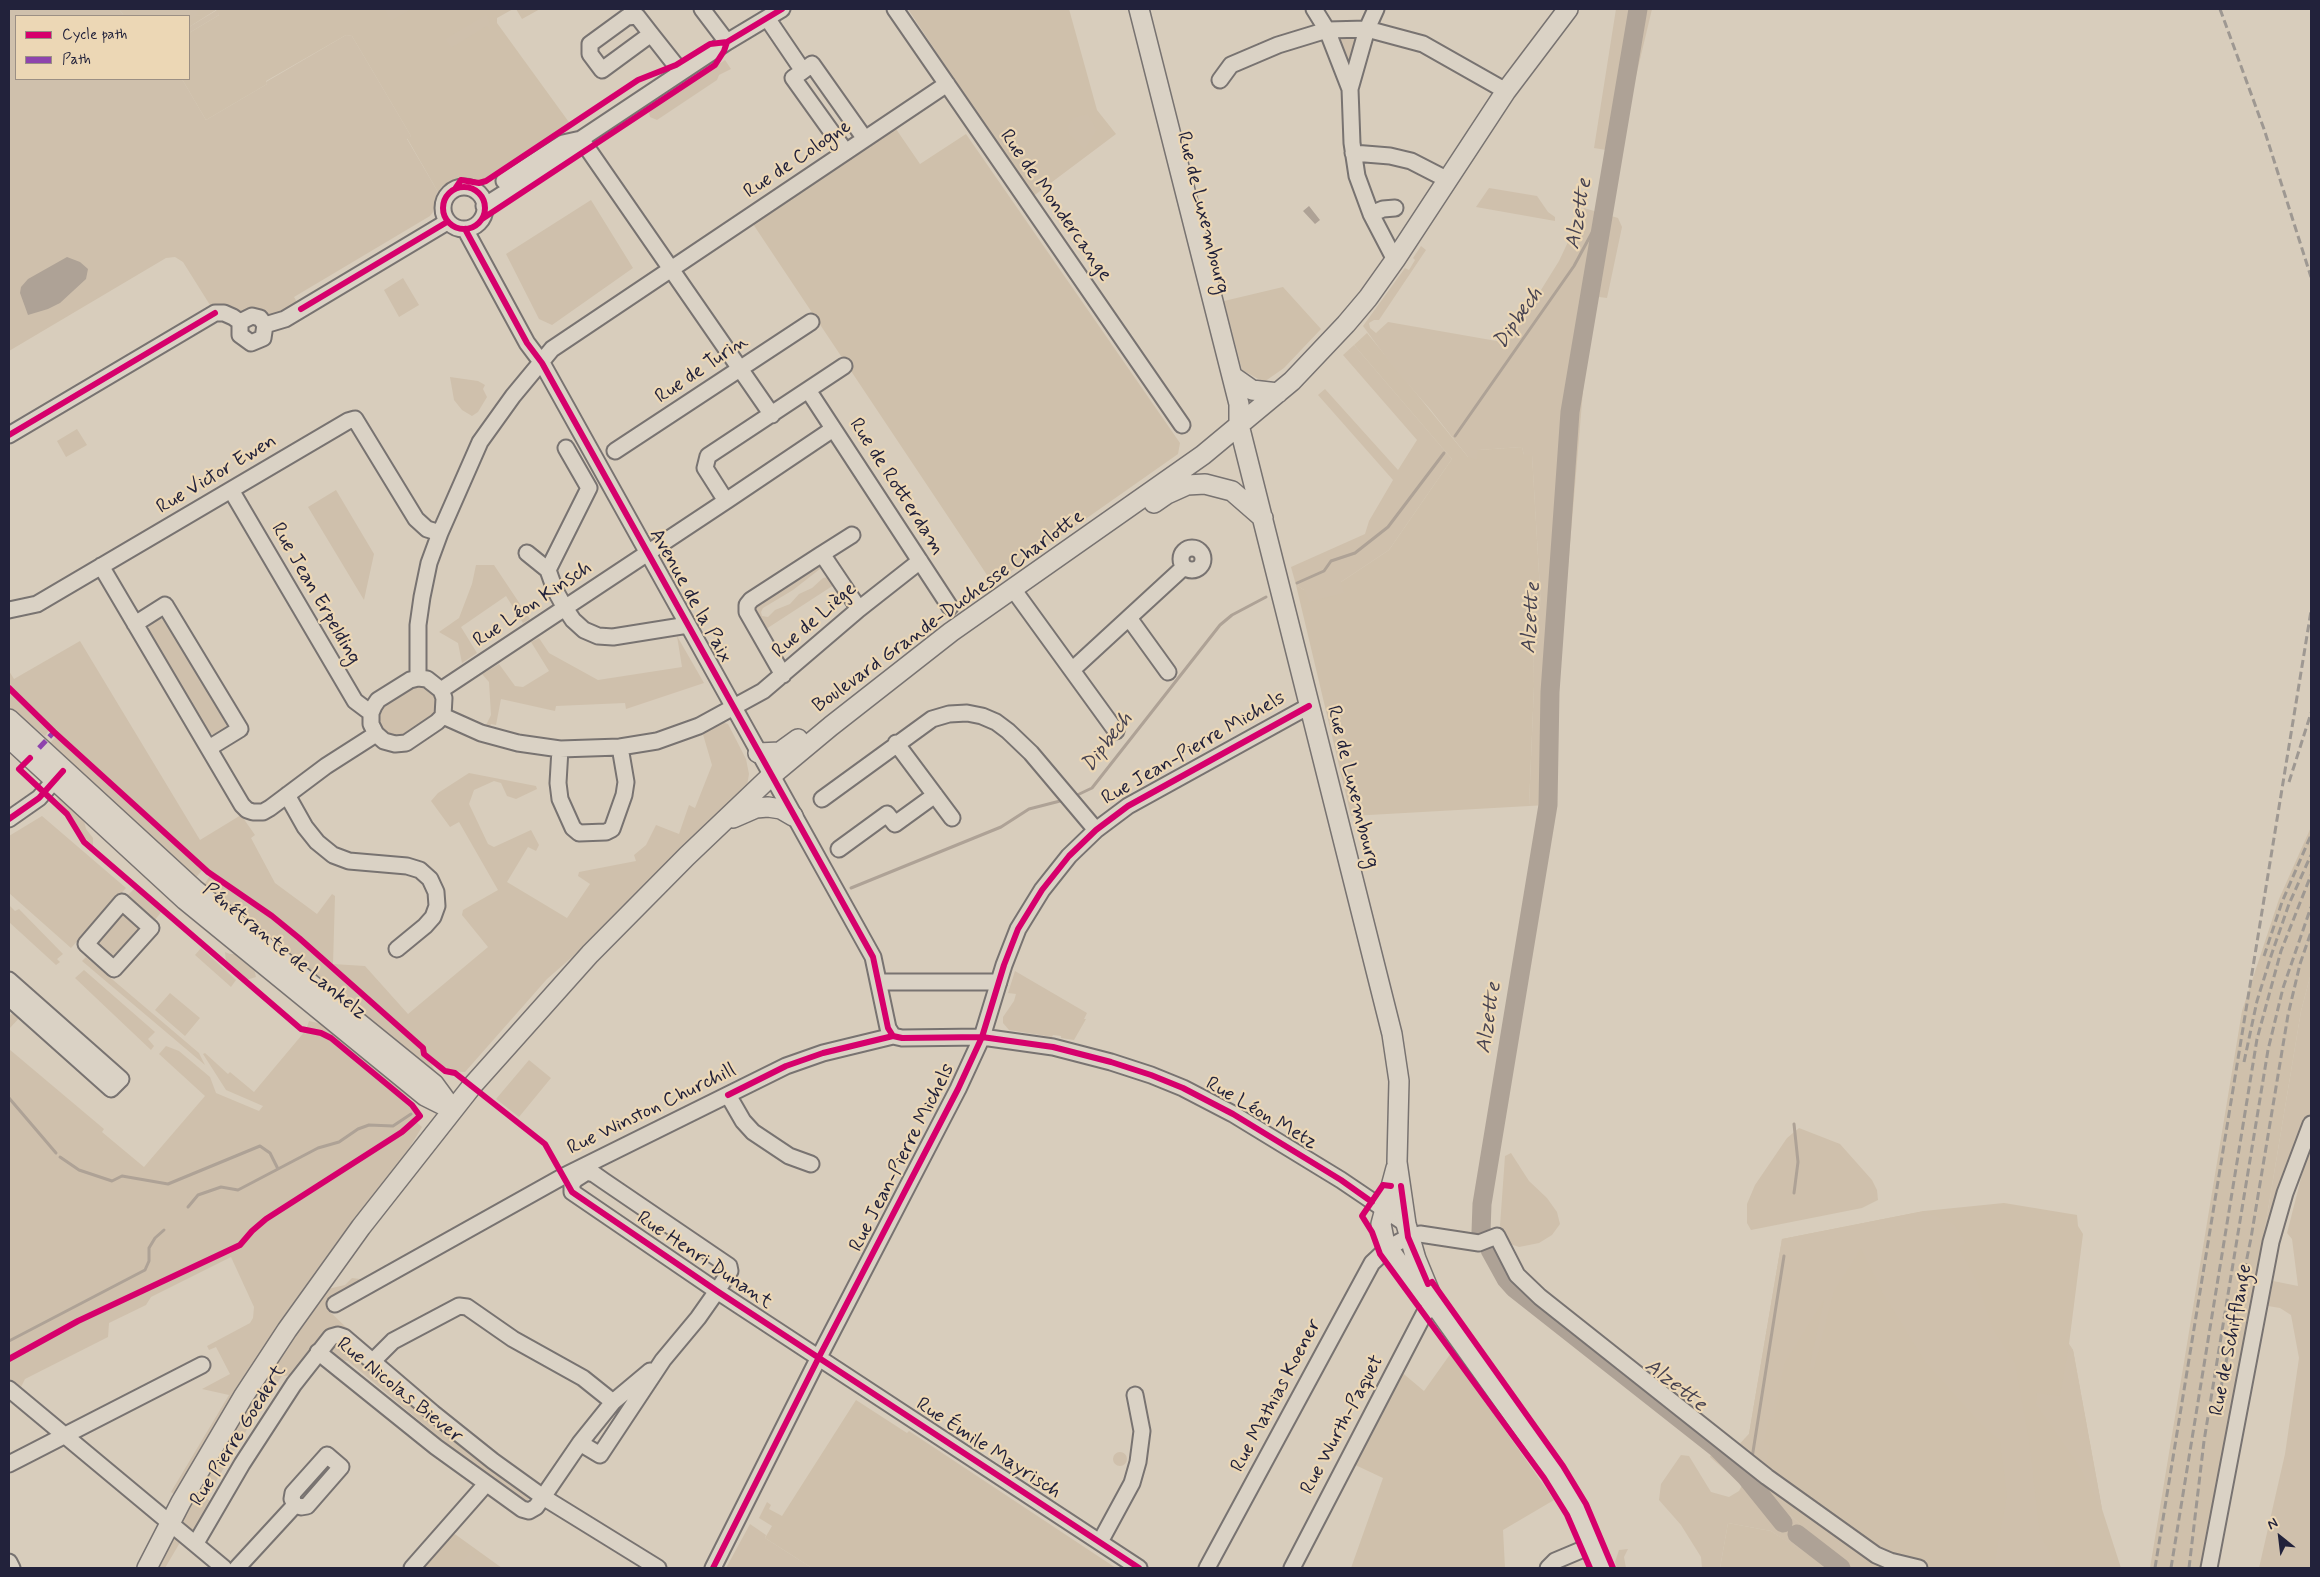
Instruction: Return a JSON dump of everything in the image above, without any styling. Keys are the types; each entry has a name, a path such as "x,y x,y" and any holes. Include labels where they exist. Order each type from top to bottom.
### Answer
{"main road":[{"name":"Rue de Luxembourg","path":"1128,9 1228,407 1239,425"},
{"name":"Rue de Luxembourg","path":"1139,9 1239,404 1239,425 1392,1034 1399,1081 1397,1162"},
{"name":"Boulevard Grande-Duchesse Charlotte","path":"147,1568 212,1448 288,1330 361,1227 436,1130 524,1026 590,954 771,776 920,656 1203,455 1309,365 1346,324 1395,260 1506,91 1568,9"},
{"path":"1232,376 1252,390 1278,393"},
{"path":"1054,561 1105,536 1167,494 1187,485 1205,484 1232,491 1263,518"},
{"path":"758,753 778,753 788,748 876,676 920,656"},
{"name":"Pénétrante de Lankelz","path":"9,719 59,776 185,900 429,1090"},
{"name":"Pénétrante de Lankelz","path":"9,738 111,815 194,889 453,1110"},
{"path":"723,822 762,807 775,807 793,816"},
{"name":"Boulevard Grande-Duchesse Charlotte","path":"429,1090 456,1086 466,1081 555,979 590,954"},
{"path":"429,1090 436,1130"},
{"path":"1397,1162 1384,1211 1382,1232 1388,1248 1418,1290 1435,1305 1554,1472 1577,1510 1601,1568"},
{"path":"1397,1162 1407,1230 1435,1305"}],"street":[{"path":"702,9 727,42"},
{"path":"483,201 563,143 581,139 727,42 782,9"},
{"name":"Rue de Mondercange","path":"895,9 1182,425"},
{"path":"1314,9 1327,30 1350,89"},
{"path":"1376,9 1367,29 1350,89 1353,153 1357,176 1371,214 1395,260"},
{"path":"767,18 802,71"},
{"path":"1220,80 1231,65 1278,45 1327,30 1367,29 1424,44 1506,91"},
{"path":"651,34 681,72"},
{"path":"846,152 793,78 812,64 865,139"},
{"name":"Rue de Cologne","path":"418,678 418,625 422,597 429,563 440,533 480,442 513,396 552,349 947,84"},
{"path":"581,139 772,414"},
{"path":"1353,153 1390,156 1412,161 1448,180"},
{"path":"455,189 472,189 483,201 482,219 469,228 452,226 447,222 443,204 455,189"},
{"path":"1371,214 1383,209 1395,208"},
{"path":"266,325 285,319 447,222"},
{"name":"Avenue de la Paix","path":"469,228 527,344 542,363 873,957 880,982 888,1028 893,1036"},
{"path":"9,435 215,314 228,315 240,322"},
{"path":"240,322 252,316 260,318 266,325"},
{"path":"240,322 240,336 251,343 263,338 266,325"},
{"name":"Rue de Turin","path":"615,451 811,322"},
{"path":"726,501 705,468 708,456 844,366"},
{"name":"Rue de Rotterdam","path":"808,390 950,607"},
{"name":"Rue Victor Ewen","path":"9,610 37,604 348,421 355,419 416,519 428,529 440,533"},
{"name":"Rue Léon Kinsch","path":"441,690 834,429"},
{"path":"548,570 589,488 566,448"},
{"name":"Rue Jean Erpelding","path":"231,490 355,701 371,713"},
{"path":"783,675 747,612 747,605 751,600 852,534"},
{"path":"528,553 548,570 555,590 565,608 573,620 584,630 598,636 613,637 688,625"},
{"path":"822,554 859,609"},
{"name":"Rue de Liège","path":"443,716 481,733 509,741 560,749 620,747 657,741 699,726 763,692 859,609 920,561"},
{"path":"101,566 247,810 264,812 376,734"},
{"path":"1072,670 1184,567"},
{"path":"1012,589 1116,731"},
{"path":"135,624 165,605 240,729 209,748"},
{"path":"1129,618 1168,672"},
{"path":"418,678 427,679 441,690 444,698 443,716 406,743 395,744 384,741 376,734 371,724 371,713 378,700 410,680 418,678"},
{"name":"Rue Jean-Pierre Michels","path":"713,1568 818,1357 958,1089 982,1037 998,982 1018,930 1042,890 1068,856 1096,830 1128,806 1309,706"},
{"path":"822,799 896,743 932,719 949,714 967,713 982,716 996,722 1008,731 1031,753 1096,830"},
{"path":"896,743 952,818"},
{"path":"560,749 558,783 560,799 573,828 579,833 606,832 612,829 624,795 626,782 620,747"},
{"path":"9,819 39,798 59,776"},
{"path":"287,795 305,827 317,842 333,855 349,861 407,866 420,870 430,879 436,892 437,906 433,917 398,949"},
{"path":"839,849 887,814 895,824 935,795"},
{"path":"9,980 121,1079 112,1089 9,998"},
{"path":"880,982 998,982"},
{"name":"Rue Winston Churchill","path":"334,1304 562,1177 786,1066 823,1053 893,1036 902,1038 982,1037"},
{"name":"Rue Léon Metz","path":"982,1037 1074,1052 1111,1062 1183,1088 1219,1106 1341,1180 1407,1230"},
{"path":"728,1095 743,1121 753,1132 789,1156 811,1164"},
{"name":"Rue de Schifflange","path":"2209,1568 2272,1242 2285,1193 2311,1124"},
{"name":"Rue Henri Dunant","path":"717,1291 730,1271 729,1266 594,1174 587,1172 576,1178 572,1183 572,1192 717,1291 818,1357"},
{"path":"1407,1230 1479,1242 1497,1236 1517,1275 1540,1297 1767,1477 1876,1555 1890,1561 1919,1568"},
{"name":"Rue Mathias Koener","path":"1207,1568 1372,1263 1407,1230"},
{"path":"580,1443 600,1456 663,1360 698,1318 717,1291"},
{"name":"Rue Wurth-Paquet","path":"1292,1568 1424,1314 1435,1305"},
{"path":"372,1362 393,1341 459,1306 467,1307 513,1339 583,1378 613,1402"},
{"name":"Rue Nicolas Biever","path":"543,1497 536,1507 528,1511 522,1509 436,1447 318,1352 331,1337 338,1335 344,1337 478,1449 543,1497 658,1568"},
{"name":"Rue Pierre Goedert","path":"196,1543 242,1464 318,1352"},
{"name":"Rue Émile Mayrisch","path":"818,1357 1139,1568"},
{"path":"543,1497 580,1443 613,1402 663,1360"},
{"path":"9,1464 202,1365"},
{"path":"9,1389 224,1568"},
{"path":"1100,1542 1132,1483 1138,1462 1142,1431 1135,1395"},
{"path":"412,1568 486,1484"},
{"path":"237,1568 295,1505"},
{"path":"1548,1568 1555,1561 1593,1545"},
{"path":"9,1562 12,1568"}],"shaded area":[{"path":"9,9 119,9 123,15 15,15 15,80 183,80 206,120 346,35 352,36 411,136 407,139 438,192 433,212 430,216 294,297 301,309 285,319 215,313 183,262 175,257 166,258 9,351"},
{"path":"119,9 513,9 497,18 497,23 571,125 486,181 479,183 456,180 442,186 438,192 407,138 411,136 352,36 346,35 266,81 267,84 206,120 183,80 190,80 190,32 219,15 216,10 190,26 190,15 123,15"},
{"path":"136,9 196,9 199,14 190,19 190,15 139,15"},
{"path":"384,9 412,9 391,21"},
{"path":"516,9 540,9 522,19"},
{"path":"908,9 1069,9 1097,110 1116,134 1032,197"},
{"path":"1616,9 1652,9 1618,152 1594,148"},
{"path":"217,10 219,15 190,32 190,26"},
{"path":"487,14 492,30 490,31 487,26 451,48 445,39"},
{"path":"1337,34 1359,35 1349,71"},
{"path":"725,60 731,69 719,75 717,80 657,120 650,117 649,113 652,109"},
{"path":"1088,114 1097,130 1085,150 1069,135 1068,125 1073,118"},
{"path":"896,129 920,164 966,134 1180,443 1178,454 993,584 753,224"},
{"path":"1489,188 1537,196 1548,212 1555,217 1555,221 1476,207"},
{"path":"591,200 633,268 552,325 539,319 506,254"},
{"path":"1309,206 1320,220 1315,224 1303,211"},
{"path":"1584,208 1618,218 1622,227 1607,298 1591,296 1548,805 1529,806 1534,686 1533,607 1541,607 1532,455 1524,455 1522,447 1478,450 1477,460 1468,457 1430,409 1397,372 1363,326 1405,268 1409,270 1415,260 1413,258 1421,246 1426,250 1379,320 1369,323 1370,328 1376,333 1388,322 1508,343 1559,261"},
{"path":"67,257 80,262 88,269 86,279 60,303 28,315 20,293 21,287 28,279"},
{"path":"403,278 419,305 399,317 384,290"},
{"path":"1283,287 1321,329 1284,368 1264,382 1242,370 1224,301"},
{"path":"1367,333 1468,457 1477,450 1522,447 1524,455 1532,455 1541,607 1533,608 1534,686 1529,806 1351,816 1296,585 1304,590 1341,582 1389,550 1452,459 1354,345"},
{"path":"1354,345 1452,459 1389,550 1341,582 1344,593 1309,602 1304,590 1296,585 1291,567 1365,534 1369,521 1393,480 1318,395 1325,389 1398,470 1417,440 1343,355"},
{"path":"450,377 478,381 485,385 483,389 487,397 478,412 472,416 462,410 454,400"},
{"path":"77,429 87,445 66,457 57,441"},
{"path":"336,490 374,554 364,600 308,507"},
{"path":"815,563 825,565 793,590 763,608 762,616 768,617 775,610 790,604 799,594 812,588 823,578 829,577 837,583 763,631 752,606"},
{"path":"476,565 494,565 530,619 523,623 506,596 461,627 477,653 462,663 458,643 439,632 459,618 472,584"},
{"path":"159,616 165,618 227,719 227,731 217,737 207,731 149,634 149,622"},
{"path":"677,636 704,683 626,709 625,703 556,706 555,711 501,699 496,725 491,724 489,728 485,727 491,715 489,682 482,674 499,664 515,686 523,687 549,671 531,642 539,638 549,653 598,680 682,667"},
{"path":"80,641 200,840 241,815 255,835 251,838 275,883 317,914 332,894 335,896 333,964 365,966 408,1014 488,947 462,915 463,910 498,890 459,822 450,827 431,801 438,793 469,773 536,786 537,789 516,799 507,796 501,783 494,781 474,790 469,804 488,844 494,847 531,830 539,845 536,851 528,847 507,882 567,918 590,884 578,876 579,872 636,861 634,855 646,845 656,825 679,834 689,805 695,808 712,765 702,731 722,722 728,724 746,759 749,774 747,786 587,944 547,979 465,1072 445,1071 424,1054 423,1056 431,1063 435,1072 434,1077 202,888 211,874 204,868 193,881 46,748 57,735 50,729 45,736 9,707 9,671 14,679"},
{"path":"427,679 445,707 406,743 384,741 371,713 374,706"},
{"path":"57,798 70,803 83,816 86,829 93,838 93,846 83,836"},
{"path":"42,816 126,888 71,948 9,893 9,836"},
{"path":"2311,827 2311,973 2301,1011 2263,1240 2202,1568 2150,1568 2242,1011 2279,899"},
{"path":"136,887 163,910 154,921 126,897"},
{"path":"9,905 15,911 19,909 63,954 57,959 60,962 56,965 9,922"},
{"path":"122,909 143,926 113,960 93,942"},
{"path":"201,948 236,980 231,987 195,955"},
{"path":"225,952 239,954 253,964 256,977 246,980 226,962"},
{"path":"86,957 199,1053 205,1065 82,961"},
{"path":"84,970 155,1032 148,1039 154,1046 151,1050 75,978"},
{"path":"1015,971 1087,1013 1084,1019 1086,1019 1074,1040 1061,1038 1061,1036 1053,1035 1052,1037 1009,1030 1003,1023 1003,1017 1014,1001 1016,994 1008,993"},
{"path":"2311,973 2311,1568 2259,1568 2285,1454 2299,1358 2291,1315 2280,1308 2268,1306 2273,1281 2298,1286 2292,1239 2287,1233 2307,1155 2288,1167 2263,1240 2301,1011"},
{"path":"170,993 200,1018 185,1036 155,1010"},
{"path":"15,1011 21,1016 9,1029 9,1016"},
{"path":"309,1021 326,1025 417,1096 413,1100 406,1096 402,1100 408,1106 412,1105 415,1108 420,1116 415,1121 422,1127 405,1155 281,1324 234,1395 175,1495 171,1492 229,1395 202,1389 230,1374 216,1347 209,1350 207,1346 250,1323 253,1318 254,1307 231,1257 151,1297 146,1305 109,1323 108,1337 25,1379 21,1387 12,1380 9,1383 9,1049 104,1129 102,1132 144,1167 205,1096 159,1054 166,1046 179,1051 210,1077 216,1093 259,1111 263,1106 226,1090 203,1054 205,1053 228,1074 230,1072 254,1092 306,1030"},
{"path":"529,1060 551,1078 519,1117 496,1099"},
{"path":"1799,1128 1840,1144 1872,1180 1877,1190 1878,1200 1862,1208 1751,1230 1747,1223 1747,1204 1755,1185 1787,1138"},
{"path":"1511,1153 1529,1181 1547,1198 1557,1212 1560,1224 1552,1235 1539,1243 1519,1247 1510,1244 1500,1226 1505,1156"},
{"path":"2004,1203 2077,1215 2078,1226 2083,1234 2069,1344 2073,1350 2102,1509 2121,1568 1919,1568 1800,1524 1790,1515 1736,1448 1749,1434 1782,1239 1924,1211"},
{"path":"1924,1211 1955,1225 1966,1243 1959,1248 1976,1279 1992,1327 2015,1363 2029,1440 2040,1534 2055,1562 2056,1568 1999,1568 1994,1564 2007,1496 2000,1441 1981,1425 1925,1362 1883,1294 1861,1249 1834,1292 1814,1369 1809,1368 1824,1300 1784,1365 1774,1420 1769,1419 1764,1444 1770,1445 1766,1465 1761,1466 1736,1448 1749,1434 1782,1239"},
{"path":"352,1278 360,1279 359,1282 341,1290 328,1310 350,1331 344,1337 338,1335 301,1375 282,1376 255,1416 206,1498 217,1506 196,1543 185,1534 165,1568 157,1568 189,1506 252,1398 294,1335 328,1289 345,1285"},
{"path":"336,1343 343,1345 422,1414 531,1496 530,1498 526,1501 464,1458 348,1361 335,1360 328,1352 330,1346"},
{"path":"2069,1344 2073,1350 2102,1509 2078,1465 2036,1405 2037,1393 2060,1396"},
{"path":"1451,1353 1554,1500 1503,1530 1505,1568 1351,1568 1383,1478 1349,1462 1399,1370 1424,1391"},
{"path":"856,1400 907,1433 909,1431 1116,1568 812,1568 765,1538 772,1526 759,1518 767,1502 771,1505 769,1509 782,1516"},
{"path":"1717,1448 1731,1456 1784,1498 1791,1510 1790,1515 1800,1524 1816,1513 1876,1555 1919,1568 1841,1568 1809,1545 1802,1552 1771,1531 1728,1523 1720,1568 1702,1568 1701,1557 1681,1525 1659,1500 1661,1484 1681,1455 1689,1456 1711,1492 1729,1497 1739,1491 1746,1478 1733,1477 1710,1457 1712,1451"},
{"path":"1117,1452 1123,1452 1127,1459 1123,1466 1117,1466 1113,1462 1113,1456"},
{"path":"1728,1523 1771,1531 1802,1551 1809,1544 1841,1568 1720,1568"},
{"path":"750,1524 766,1535 765,1538 812,1568 726,1568"},
{"path":"452,1532 502,1568 421,1568"},
{"path":"1628,1549 1624,1557 1626,1568 1617,1568 1615,1562 1619,1550"},
{"path":"470,1553 485,1568 455,1568"}],"waterway":[{"name":"Alzette","path":"1481,1232 1482,1204 1548,805 1550,692 1570,412 1638,9"},
{"name":"Dipbech","path":"1455,436 1574,266 1601,216"},
{"name":"Dipbech","path":"1297,583 1324,571 1331,561 1355,553 1388,527 1444,453"},
{"name":"Dipbech","path":"1073,797 1092,788 1220,625 1232,615 1266,597"},
{"name":"Dipbech","path":"851,888 1001,827 1029,809 1064,800"},
{"path":"9,1098 56,1153"},
{"path":"188,1207 198,1195 221,1187 238,1190 318,1148 339,1142 358,1129 369,1125 393,1126 411,1114"},
{"path":"1794,1124 1798,1162 1794,1193"},
{"path":"60,1157 79,1170 112,1181 122,1176 168,1184 260,1146 270,1153 278,1169"},
{"path":"9,1341 145,1270 149,1261 149,1248 155,1238 164,1230"},
{"name":"Alzette","path":"1490,1250 1506,1279 1514,1288 1717,1448 1746,1477 1783,1523"},
{"path":"1752,1458 1784,1256"},
{"name":"Alzette","path":"1797,1534 1841,1568"}],"railway":[{"path":"2220,9 2264,129 2311,277"},
{"path":"2155,1568 2311,611"},
{"path":"2289,782 2311,713"},
{"path":"2264,956 2282,902 2311,835"},
{"path":"2244,1062 2257,1001 2271,956 2289,904 2311,855"},
{"path":"2171,1568 2257,1039 2281,951 2311,875"},
{"path":"2189,1568 2204,1441 2268,1050 2283,988 2311,907"},
{"path":"2216,1412 2251,1238 2288,1015 2300,964 2311,932"}],"marked path":[{"path":"39,748 54,732"}],"cycle path":[{"path":"455,189 461,180 479,183 486,181 638,80 676,65 710,44 727,42 782,9"},
{"path":"482,219 715,65 724,51 727,42"},
{"path":"464,187 479,193 485,208 479,223 464,229 449,223 443,208 449,193 464,187"},
{"path":"301,309 447,222"},
{"path":"465,229 527,343 542,363 873,957 888,1028 893,1036 902,1038 982,1037 1053,1047 1111,1062 1151,1075 1183,1088 1233,1114 1341,1180 1372,1202"},
{"path":"9,435 215,313"},
{"path":"9,688 54,732 208,872 272,916 299,938 423,1048 424,1054 445,1071 455,1073 545,1144 572,1192 717,1291 1139,1568"},
{"path":"713,1568 819,1357 958,1089 982,1037 1004,965 1018,929 1042,890 1069,856 1096,830 1128,806 1309,706"},
{"path":"9,1359 78,1321 240,1245 266,1219 402,1132 420,1116 412,1105 331,1038 321,1033 301,1029 84,842 67,814 19,769 30,758"},
{"path":"9,819 39,798 63,771"},
{"path":"728,1095 786,1066 823,1053 893,1036"},
{"path":"1391,1186 1383,1185 1362,1216 1372,1232 1380,1254 1544,1478 1567,1515 1590,1568"},
{"path":"1401,1186 1408,1237 1428,1284"},
{"path":"1432,1282 1563,1466 1586,1504 1613,1568"}]}
